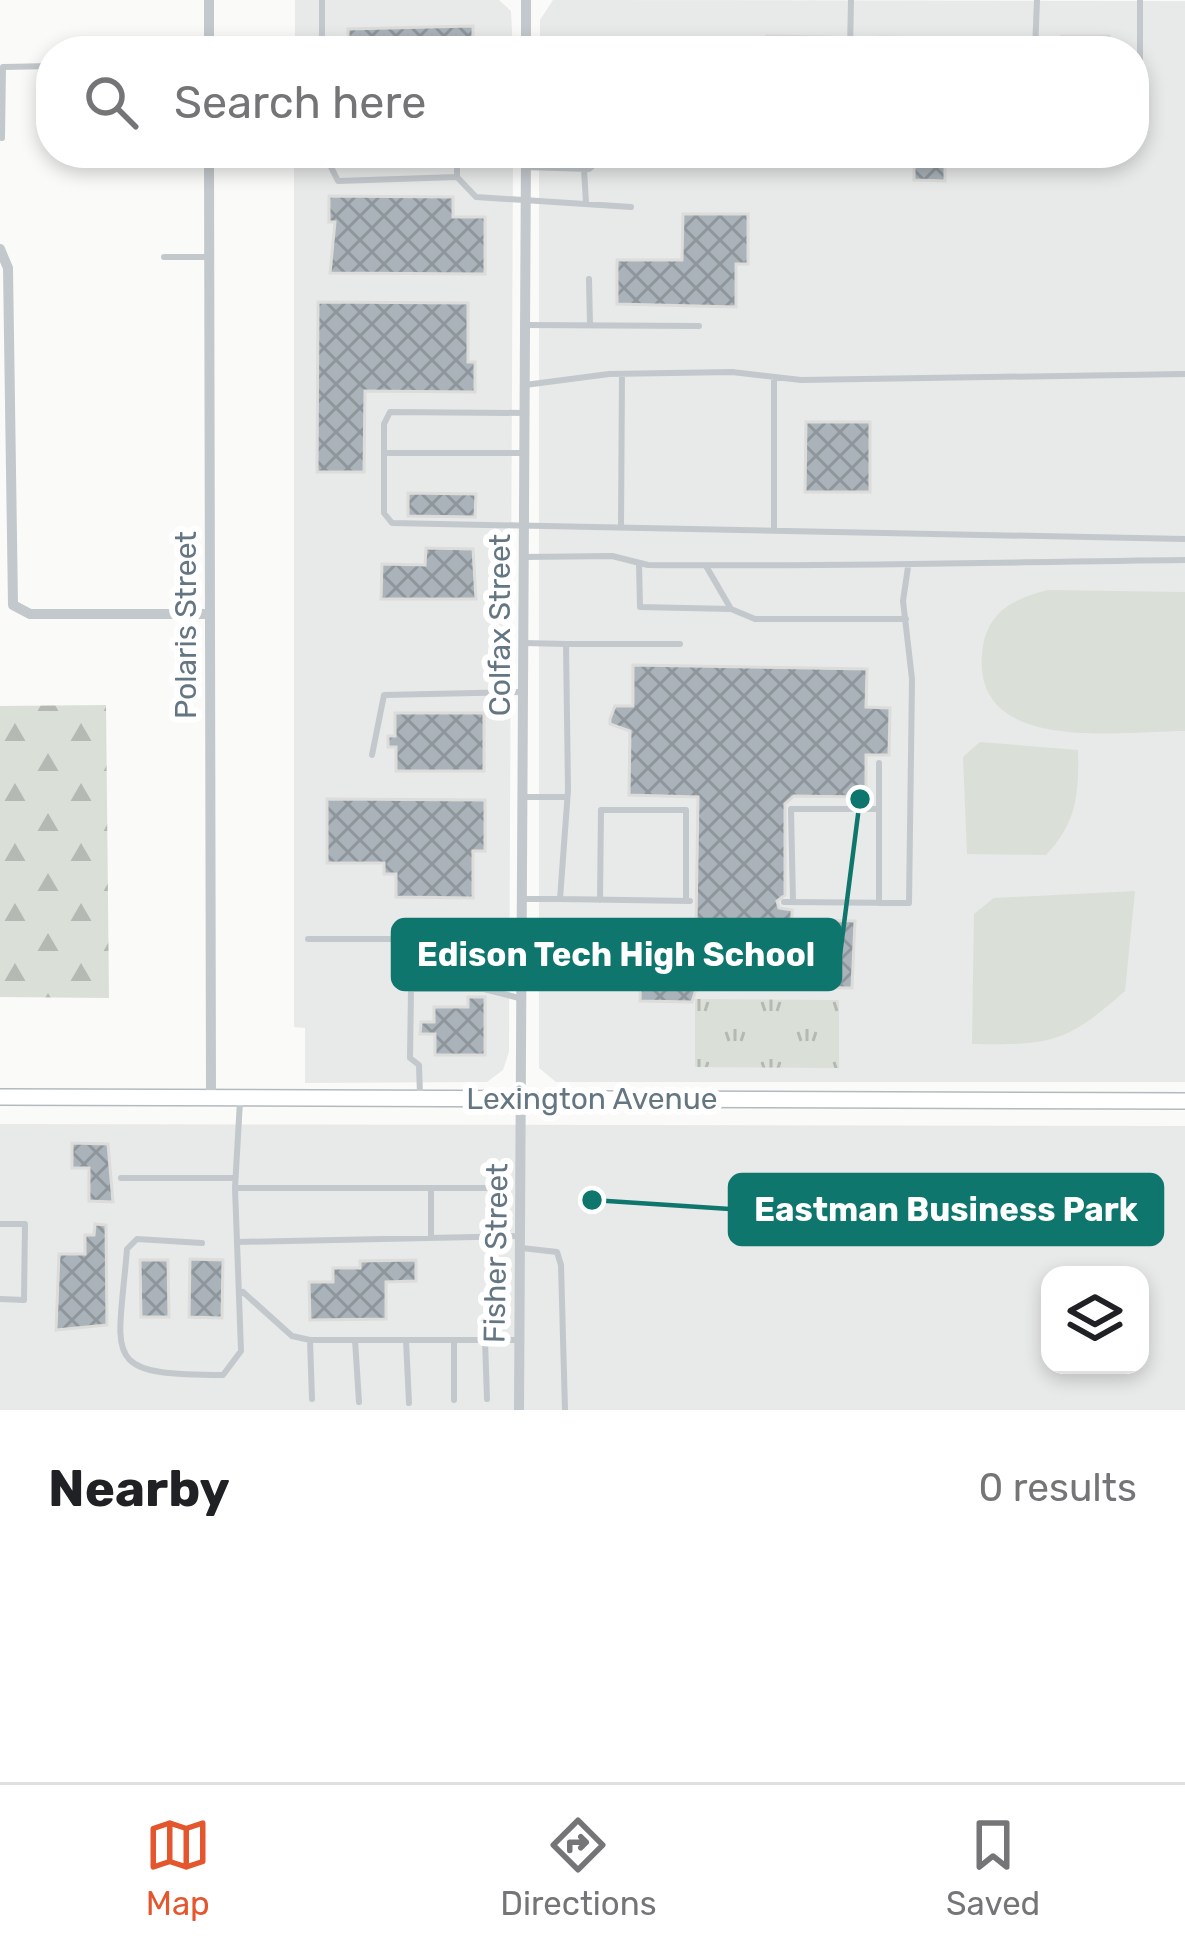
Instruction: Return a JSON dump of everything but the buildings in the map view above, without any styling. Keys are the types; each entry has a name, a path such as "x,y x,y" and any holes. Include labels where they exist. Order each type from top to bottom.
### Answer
{"main road":[{"name":"Lexington Avenue","path":"0,1097 1185,1101"}],"street":[{"path":"208,0 209,36"},
{"path":"526,0 526,36"},
{"name":"Polaris Street","path":"209,168 212,1098"},
{"name":"Colfax Street","path":"523,1098 525,168"},
{"path":"0,248 8,268 5,429 13,605 30,614 210,614"},
{"name":"Fisher Street","path":"519,1409 523,1098"}],"lane":[{"path":"322,0 322,36"},
{"path":"850,36 851,0"},
{"path":"1035,36 1036,0"},
{"path":"1140,0 1140,36"},
{"path":"2,138 2,67 36,66"},
{"path":"332,168 338,181 457,177"},
{"path":"457,168 457,177 476,197 631,207"},
{"path":"577,168 584,169 586,203"},
{"path":"164,257 209,257"},
{"path":"589,279 590,326"},
{"path":"525,325 699,326"},
{"path":"525,385 622,374 732,372 774,377 1185,374"},
{"path":"621,524 622,374"},
{"path":"773,531 774,377"},
{"path":"525,412 390,412 384,424 384,513 392,524 621,524 1185,539"},
{"path":"384,453 525,453"},
{"path":"524,557 612,556 639,563 706,566 908,568 953,560 1185,560"},
{"path":"639,563 640,608 731,609 755,619 906,619"},
{"path":"706,566 731,609"},
{"path":"879,809 791,809 788,902 909,903 912,679 906,619 908,568"},
{"path":"524,643 680,644"},
{"path":"560,899 563,797 568,790 566,644"},
{"path":"371,755 385,694 524,692"},
{"path":"879,763 879,903"},
{"path":"524,797 563,797"},
{"path":"523,899 560,899 600,900 688,901 686,810 601,810 600,900"},
{"path":"308,939 523,939"},
{"path":"420,1098 419,1065 410,1058 411,989 484,988 523,998"},
{"path":"202,1244 136,1239 128,1250 120,1341 128,1361 152,1375 223,1375 241,1351 243,1292 235,1178 241,1098"},
{"path":"121,1178 235,1178"},
{"path":"235,1188 496,1188"},
{"path":"430,1236 431,1188"},
{"path":"0,1224 25,1224 24,1300 0,1299"},
{"path":"238,1242 345,1244 360,1236 430,1236 520,1242 557,1252 565,1410"},
{"path":"243,1292 292,1336 310,1340 519,1340"},
{"path":"310,1340 312,1399"},
{"path":"355,1340 359,1402"},
{"path":"406,1340 409,1403"},
{"path":"454,1340 454,1400"},
{"path":"484,1340 487,1399"}],"shaded area":[{"path":"295,0 499,0 511,11 512,36 295,36"},
{"path":"553,0 1185,1 1185,1082 556,1082 539,1068 539,168 1149,168 1149,36 540,36 540,20"},
{"path":"294,168 513,168 509,1052 503,1070 487,1082 305,1083 305,1028 294,1027"},
{"path":"0,1124 1185,1126 1185,1410 0,1410"}],"green space":[{"path":"1048,590 1185,592 1185,731 1052,730 1022,721 998,706 984,681 986,634 1006,608"},
{"path":"106,705 109,998 0,997 0,706"},
{"path":"980,742 1078,750 1074,807 1046,855 967,854 963,757"},
{"path":"1135,891 1125,991 1087,1022 1056,1038 972,1044 974,914 994,898"},
{"path":"695,999 839,1000 839,1068 695,1067"}],"place":[{"name":"Edison Tech High School","path":"860,799"},
{"name":"Eastman Business Park","path":"592,1200"}]}
